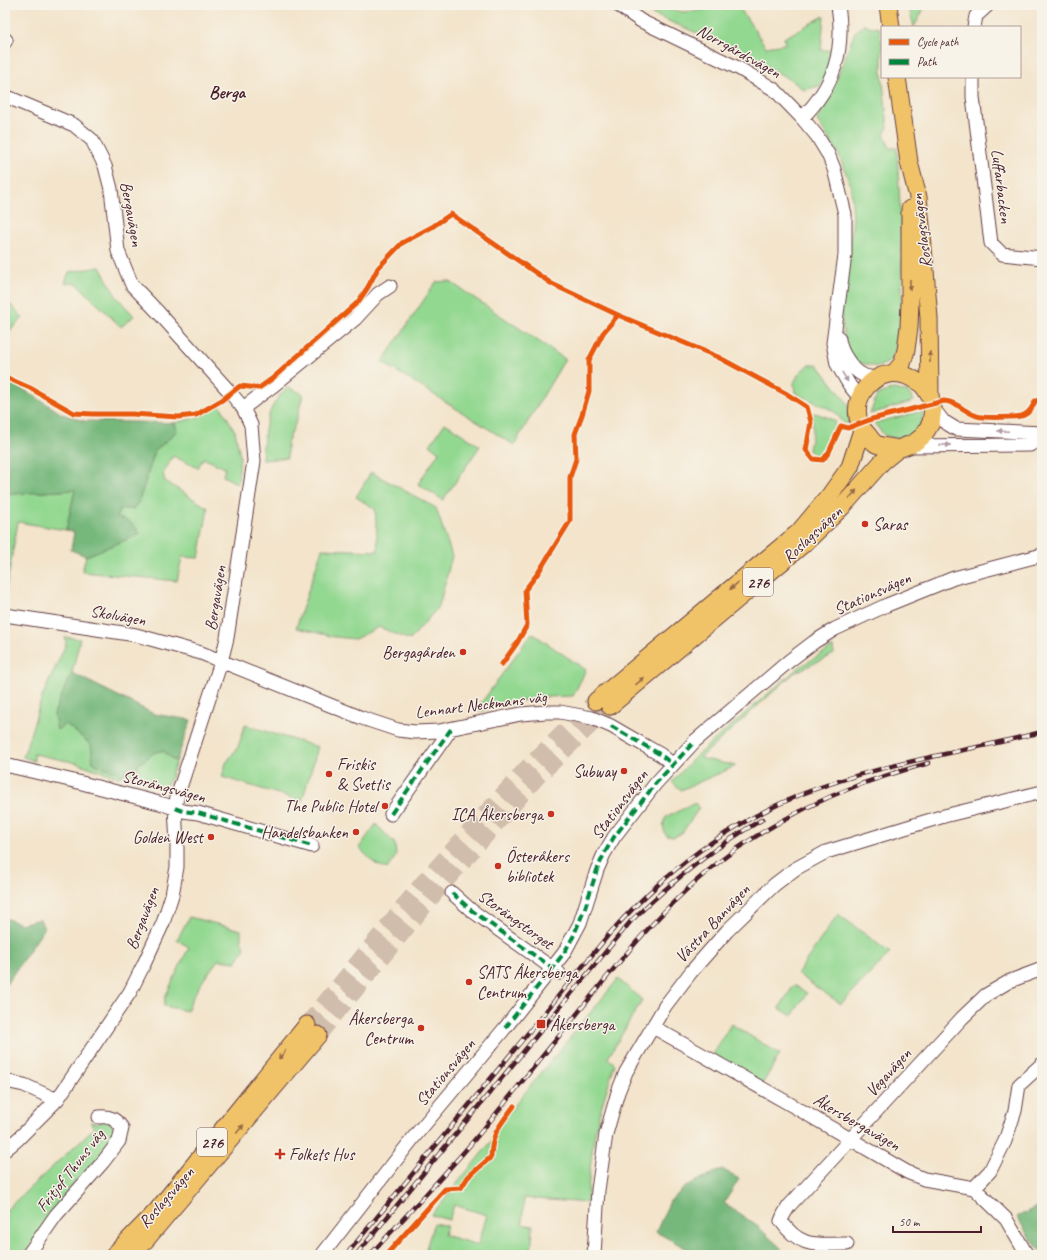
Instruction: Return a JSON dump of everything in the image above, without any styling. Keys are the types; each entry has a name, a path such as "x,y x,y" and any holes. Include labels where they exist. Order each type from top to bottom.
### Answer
{"main road":[{"path":"888,5 891,26"},
{"name":"Roslagsvägen","path":"862,430 850,467 830,496 798,532 603,704 808,540 842,507 882,462 902,447 914,443 923,436 930,423 929,318 922,235 918,197 910,162 898,78"},
{"name":"Roslagsvägen","path":"894,374 902,364 906,350 909,327 910,162"},
{"path":"902,447 877,444 862,430 857,414 859,397 866,386 875,378 884,374 906,375 921,384 931,402"},
{"name":"Roslagsvägen","path":"114,1255 156,1212 313,1030 133,1255"}],"street":[{"name":"Norrgårdsvägen","path":"618,5 641,21 740,68 775,90 802,118 828,154 834,169 845,214 845,255 832,343 837,364 850,386 859,397"},
{"path":"802,118 816,103 826,87 836,64 841,29 838,5"},
{"path":"974,26 976,16 988,5"},
{"name":"Luffarbacken","path":"972,78 973,97 991,243 1002,254 1042,258"},
{"name":"Bergavägen","path":"5,96 74,125 92,140 105,166 111,189 118,251 132,284 229,391 242,408 251,425 254,461 227,638 221,662 177,797 175,808 178,844 177,867 172,895 163,923 130,992 57,1100 5,1150"},
{"path":"242,408 274,385 355,319 378,294 390,286"},
{"name":"Norrgårdsvägen","path":"836,313 840,342 844,355 852,366 862,375 875,378"},
{"path":"931,402 943,421 956,429 1042,433"},
{"path":"902,447 1030,445 1042,438"},
{"name":"Stationsvägen","path":"322,1255 414,1137 505,1028 556,970 580,923 604,854 614,836 672,764 695,741 789,661 814,642 835,629 887,605 934,586 969,574 1042,555"},
{"name":"Skolvägen","path":"5,614 136,635 201,653 221,662"},
{"name":"Lennart Neckmans väg","path":"221,662 385,726 415,732 450,729 521,714 546,712 560,712 592,718 611,726 661,755 672,764"},
{"path":"391,814 450,729"},
{"name":"Storängsvägen","path":"5,765 78,782 163,804 183,811 198,813 312,846"},
{"name":"Västra Banvägen","path":"594,1255 598,1190 606,1134 618,1092 626,1072 652,1026 679,986 728,931 769,890 795,868 826,852 944,816 1042,792"},
{"name":"Storängstorget","path":"452,893 471,910 556,970"},
{"name":"Vegavägen","path":"846,1244 816,1244 805,1242 792,1234 781,1221 789,1206 953,1027 986,995 1010,980 1042,969"},
{"name":"Åkersbergavägen","path":"652,1026 907,1172 924,1179 974,1188"},
{"path":"1027,1255 1006,1219 974,1188 990,1171 1005,1141 1015,1110 1019,1085 1042,1064"},
{"path":"5,1081 24,1086 57,1100"},
{"name":"Fritjof Thuns väg","path":"28,1255 56,1215 119,1141 122,1128 117,1120 108,1116 100,1117"}],"green space":[{"path":"908,5 926,5 915,26"},
{"path":"656,6 683,12 736,6 739,7 766,47 785,44 784,38 824,16 821,50 833,50 829,73 819,86 804,90 791,80 735,49 652,14"},
{"path":"863,25 879,28 881,40 881,78 882,78 888,127 884,135 890,148 897,148 902,246 902,322 897,347 889,362 878,367 857,362 845,345 841,312 853,218 851,186 838,153 817,120 829,98 855,32"},
{"path":"100,267 116,296 134,316 121,327 77,284 65,283 69,272"},
{"path":"449,281 565,359 514,445 382,362 436,282"},
{"path":"5,299 23,318 5,335"},
{"path":"808,365 818,365 848,404 850,423 844,423 834,411 795,393 794,383 799,373"},
{"path":"5,384 12,385 28,392 62,414 84,421 175,423 177,431 155,451 139,501 133,509 120,509 117,517 130,522 141,534 86,556 71,550 74,532 66,530 75,490 12,494 5,492"},
{"path":"288,387 303,394 297,419 287,443 287,458 262,460 267,420 280,395"},
{"path":"893,389 908,392 914,401 870,414 877,395"},
{"path":"220,405 235,431 240,456 238,484 223,476 225,468 203,458 198,468 173,456 163,474 165,481 208,508 199,558 182,557 177,581 82,572 86,556 140,534 130,522 117,517 120,509 133,509 139,501 155,451 177,431 175,423 198,417"},
{"path":"923,411 921,425 914,434 899,439 884,435 874,423"},
{"path":"815,413 836,422 831,437 821,454 813,455 809,450 813,428 812,414"},
{"path":"445,423 480,446 443,500 418,484 439,452 430,445"},
{"path":"371,472 436,508 452,556 439,606 410,640 379,627 355,639 335,637 296,628 322,549 378,551 375,509 356,497"},
{"path":"75,490 66,530 18,522 5,595 5,492 12,494"},
{"path":"532,633 586,670 573,696 545,697 514,702 480,711 479,706"},
{"path":"65,637 80,639 72,673 54,714 57,729 66,724 92,745 93,763 119,773 118,777 77,763 34,754 34,761 23,757 42,697 66,644"},
{"path":"833,647 834,654 794,673 700,758 736,766 681,790 672,782 696,756 798,668"},
{"path":"72,673 154,714 191,720 176,762 163,751 155,752 138,765 134,774 118,777 119,773 93,763 91,745 66,724 57,730 54,714"},
{"path":"245,725 318,747 302,801 222,777 226,763 238,747"},
{"path":"163,751 176,762 170,780 163,788 145,784 134,774 138,765 155,752"},
{"path":"695,803 699,808 682,833 674,837 667,836 664,831 664,822 666,817"},
{"path":"376,824 395,844 396,856 387,869 374,863 359,848"},
{"path":"838,914 890,953 841,1004 797,974"},
{"path":"189,917 241,930 241,940 245,948 236,962 218,960 197,990 187,1011 164,1006 165,997 189,947 177,940"},
{"path":"5,918 21,924 40,919 44,929 5,986"},
{"path":"618,979 642,1000 608,1058 615,1064 595,1132 587,1203 524,1198 522,1224 533,1226 531,1255 424,1255 434,1223 447,1226 444,1235 478,1245 487,1215 454,1205 449,1220 431,1215 496,1136 492,1131"},
{"path":"794,985 807,993 792,1016 779,1008"},
{"path":"731,1024 780,1054 763,1083 713,1054"},
{"path":"106,1119 118,1132 23,1255 5,1255 5,1211 94,1128 90,1122 99,1123"},
{"path":"722,1169 739,1179 724,1203 757,1226 782,1249 771,1255 690,1255 691,1251 656,1232 670,1201 688,1185"},
{"path":"1042,1204 1042,1253 1028,1235 1017,1217"}],"tunnel":[{"path":"307,1025 422,884 528,767 596,701"},
{"path":"318,1035 435,893 538,776 610,706"}],"railway":[{"path":"346,1255 610,933 648,894 677,868 710,843 764,811 802,794 842,780 884,768 1042,732"},
{"path":"370,1255 470,1145 618,963 662,914 686,890 711,868 738,848 795,814 856,786 929,763"},
{"path":"356,1255 631,921 677,879 710,853 763,819"}],"marked path":[{"path":"611,726 661,755 672,764"},
{"path":"391,814 451,729"},
{"path":"505,1028 564,953 573,937 585,908 597,870 614,837 656,783 695,741"},
{"path":"175,808 183,811 198,813 312,846"},
{"path":"452,893 471,910 559,973"}],"cycle path":[{"path":"5,377 30,388 74,413 132,414 178,417 196,415 222,400 240,386 259,388 273,378 358,302 378,268 402,243 432,227 451,214 552,284 618,315 718,357 787,394 807,407 811,422 806,450 813,459 823,460 829,452 841,426 848,428 872,419 944,401 953,403 980,417 1016,417 1026,414 1031,410 1035,401 1042,400"},
{"path":"502,664 517,643 527,625 525,590 538,573 570,521 570,477 576,459 575,434 589,391 589,360 603,333 618,315"},
{"path":"386,1255 445,1189 461,1188 468,1177 491,1157 495,1135 514,1106"}],"place":[{"name":"Saras","path":"865,524"},
{"name":"Bergagården","path":"463,652"},
{"name":"Subway","path":"624,771"},
{"name":"Friskis & Svettis","path":"329,774"},
{"name":"The Public Hotel","path":"385,806"},
{"name":"ICA Åkersberga","path":"551,814"},
{"name":"Handelsbanken","path":"356,832"},
{"name":"Golden West","path":"211,837"},
{"name":"Österåkers bibliotek","path":"498,866"},
{"name":"SATS Åkersberga Centrum","path":"469,982"},
{"name":"Åkersberga","path":"541,1024"},
{"name":"Åkersberga Centrum","path":"421,1028"},
{"name":"Folkets Hus","path":"280,1154"}],"district":[{"name":"Berga","path":"227,92"}]}
